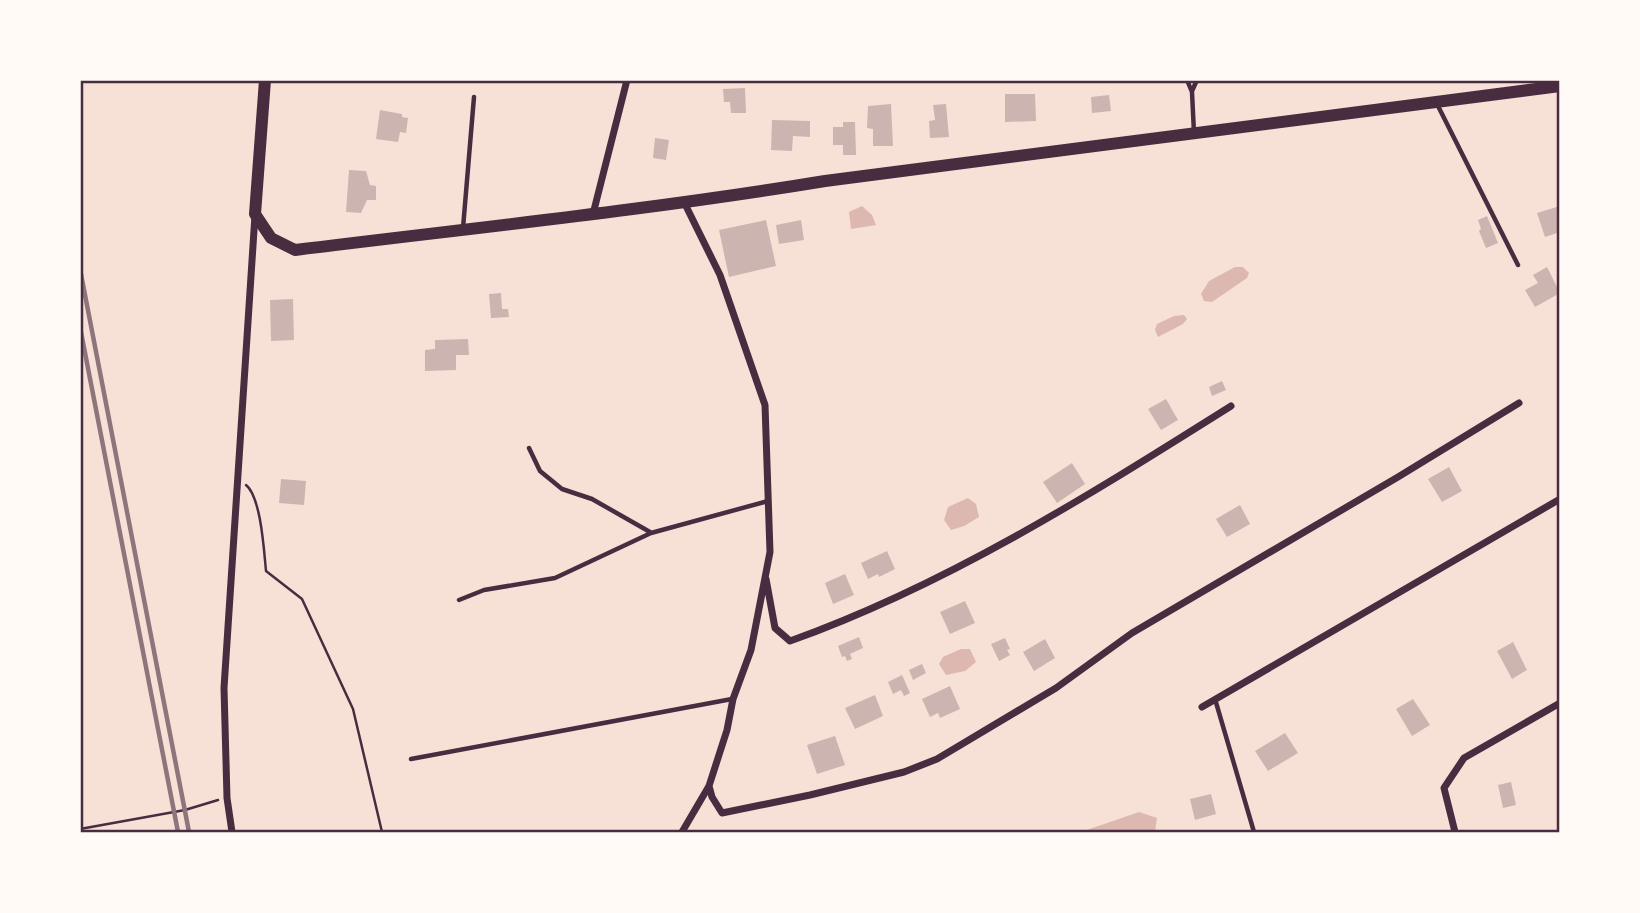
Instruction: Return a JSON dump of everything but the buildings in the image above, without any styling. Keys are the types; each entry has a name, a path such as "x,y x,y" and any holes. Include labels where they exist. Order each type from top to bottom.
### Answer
{"main road":[{"path":"265,80 255,214 271,238 295,250 710,200 839,180 1559,86"}],"street":[{"path":"593,214 627,80"},
{"path":"681,832 709,786 727,730 733,699 751,650 770,552 765,405 720,275 684,202"},
{"path":"232,832 227,798 224,688 255,214"},
{"path":"709,786 722,813 904,772 937,759 1056,688 1132,632 1519,403"},
{"path":"765,575 775,628 790,641 832,626 925,583 1015,536 1231,406"},
{"path":"1202,707 1559,499"},
{"path":"1455,832 1444,788 1464,758 1559,704"}],"lane":[{"path":"1187,80 1192,92 1194,133"},
{"path":"1192,92 1197,80"},
{"path":"462,230 474,97"},
{"path":"1437,102 1518,265"},
{"path":"529,449 540,471 562,489 592,499 651,533"},
{"path":"459,600 484,590 555,578 651,533 769,501"},
{"path":"411,759 733,699"},
{"path":"1215,699 1254,832"}],"path":[{"path":"238,478 252,489 266,571 302,598 352,709 383,832"},
{"path":"80,830 185,810 227,798"}],"shaded area":[{"path":"862,206 872,215 876,225 851,229 849,212"},
{"path":"1235,267 1243,267 1249,273 1247,278 1212,302 1204,301 1201,294 1209,281"},
{"path":"1184,315 1187,319 1183,324 1158,337 1155,330 1157,324 1174,316"},
{"path":"968,498 976,504 979,517 951,530 944,520 948,507"},
{"path":"961,649 970,649 976,662 965,671 946,675 939,664 943,657"},
{"path":"1139,812 1157,818 1155,832 1081,832"}],"railway":[{"path":"80,269 189,832"},
{"path":"80,327 178,832"}]}
